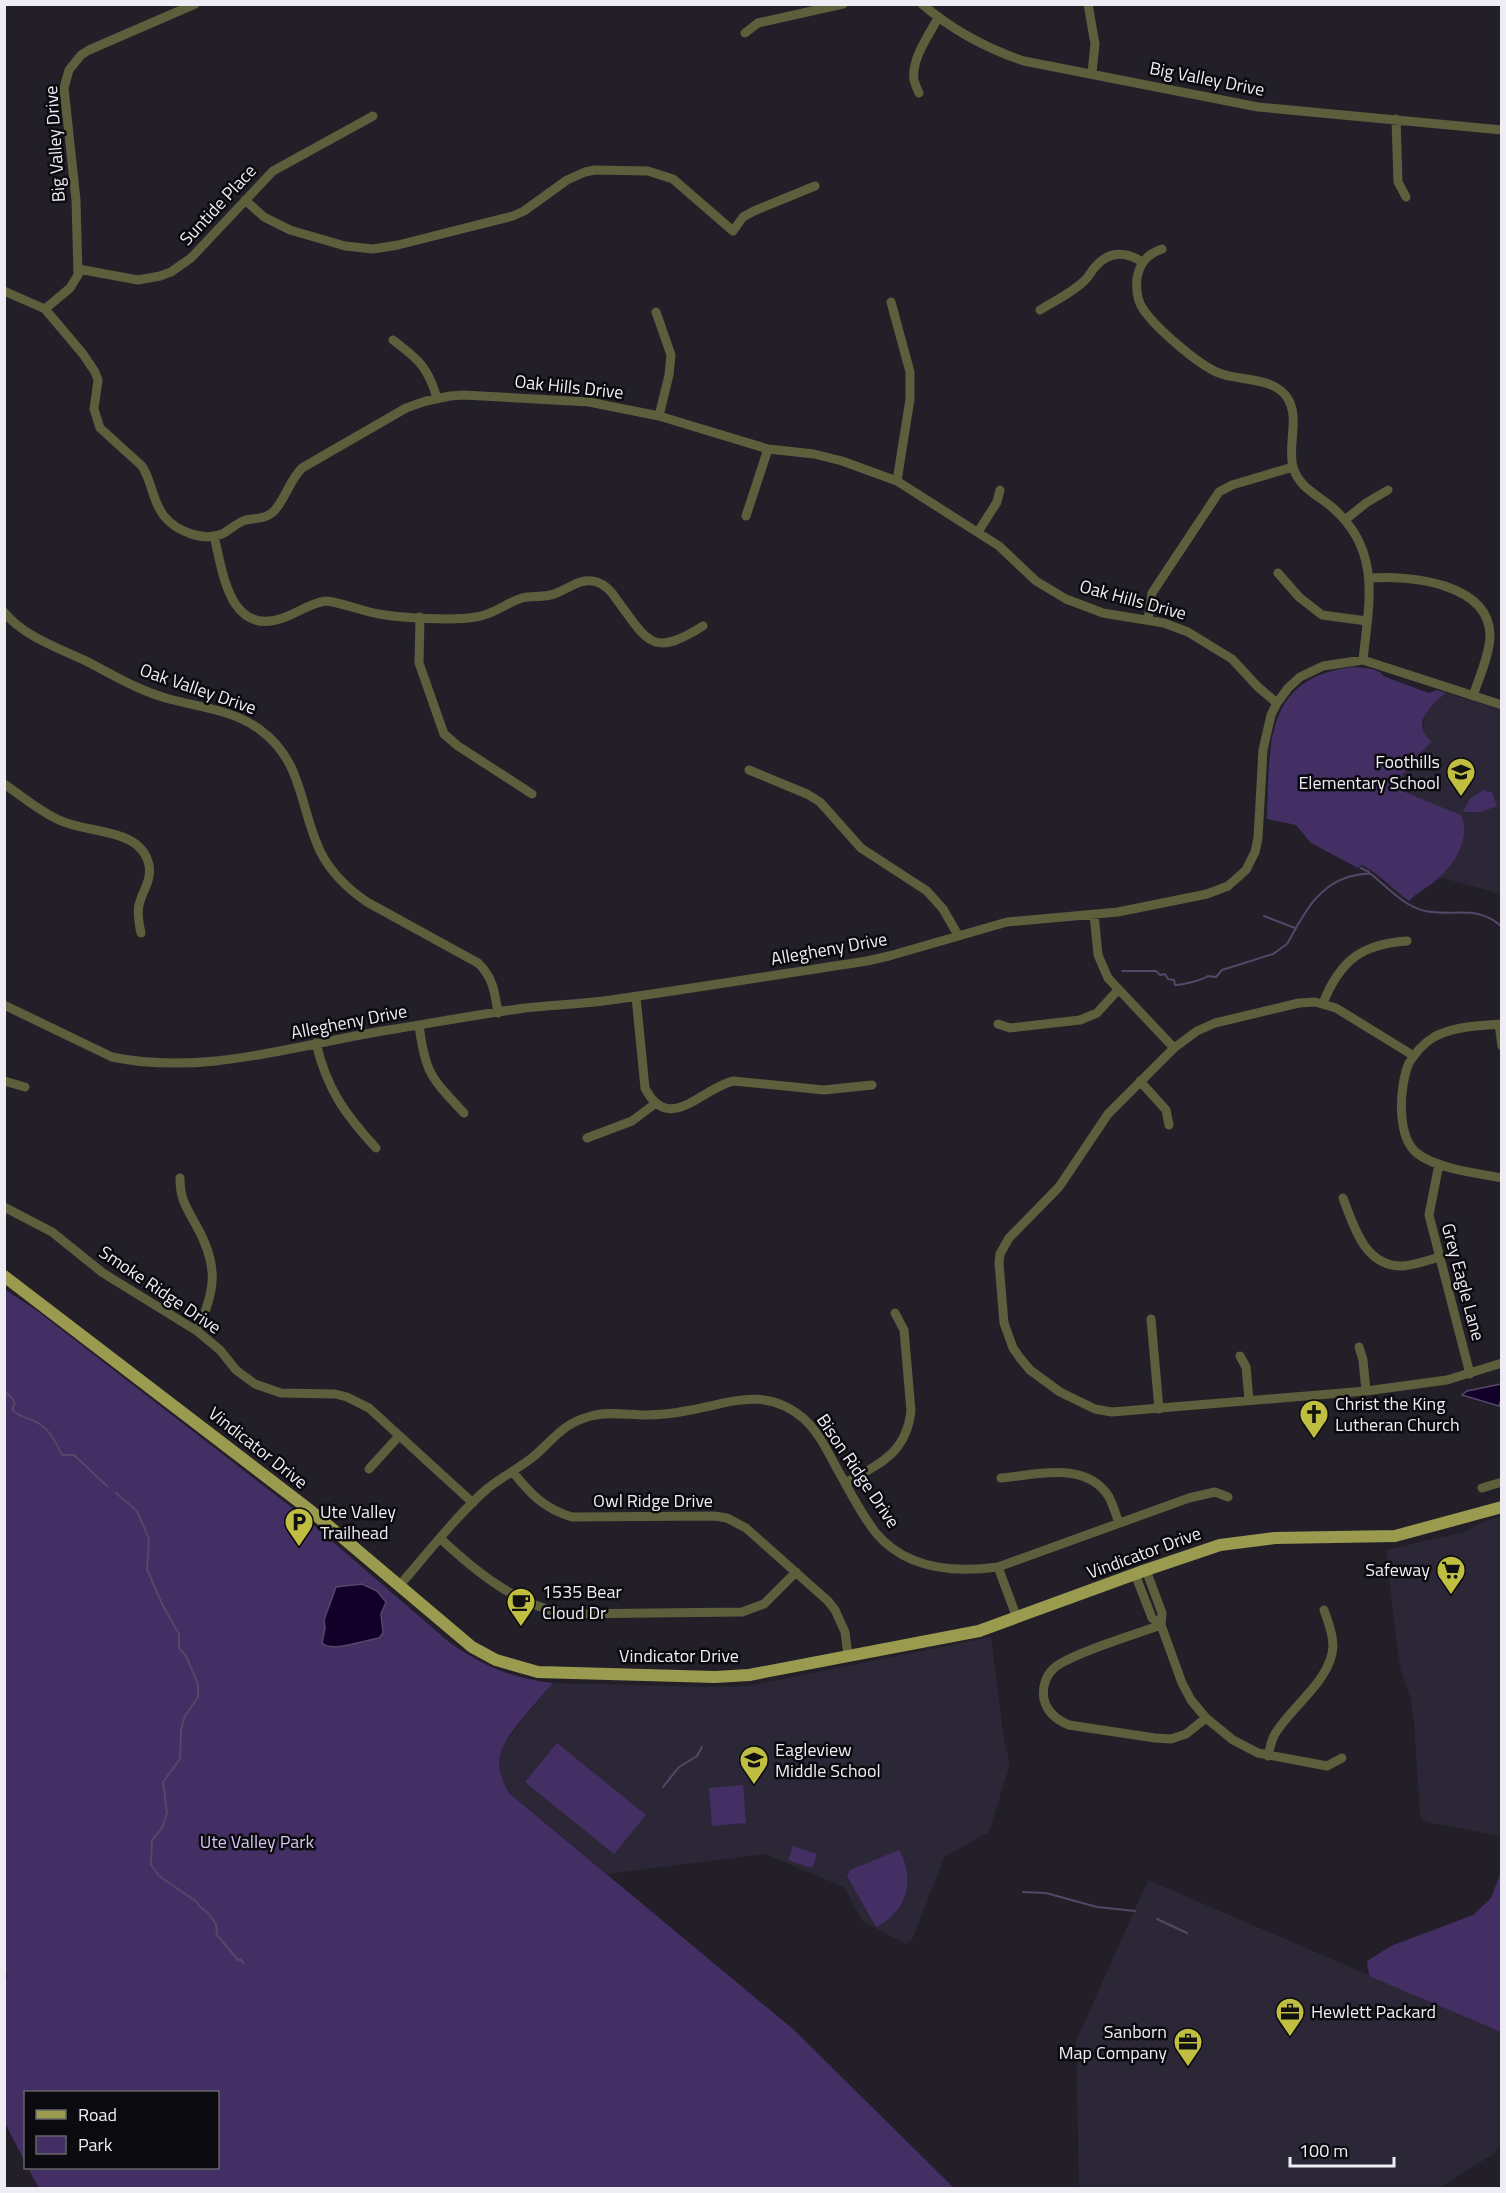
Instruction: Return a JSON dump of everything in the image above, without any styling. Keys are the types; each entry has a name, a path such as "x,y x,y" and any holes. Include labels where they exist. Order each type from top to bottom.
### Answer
{"main road":[{"name":"Vindicator Drive","path":"4,1276 305,1507 472,1647 503,1663 538,1672 735,1676 979,1631 1140,1572 1204,1550 1233,1543 1275,1538 1395,1536 1502,1508"}],"street":[{"name":"Big Valley Drive","path":"78,269 76,200 64,97 69,70 81,55 89,50 195,4"},
{"path":"745,33 758,23 843,4"},
{"name":"Big Valley Drive","path":"922,4 938,18 1004,54 1024,61 1250,106 1502,130"},
{"path":"1088,4 1095,44 1092,74"},
{"path":"919,93 914,80 916,66 924,44 938,18"},
{"name":"Suntide Place","path":"78,269 138,280 171,272 191,258 273,171 373,116"},
{"path":"1396,119 1398,182 1406,197"},
{"path":"245,200 264,217 290,230 352,247 384,248 513,216 524,211 567,180 595,170 648,171 673,179 733,231 742,217 815,186"},
{"path":"1162,249 1152,253 1142,262 1137,285 1139,302 1143,309 1191,356 1221,374 1274,386 1286,396 1292,408 1291,456 1293,467 1301,483 1345,520 1360,541 1370,578 1364,660"},
{"path":"1040,310 1083,283 1105,257 1112,254 1128,254 1142,262"},
{"path":"45,309 70,288 78,275 78,269"},
{"path":"4,291 45,309 83,354 96,372 98,380 94,399 96,419 106,435 131,454 147,473 156,502 165,518 184,530 205,537 214,536 229,593 234,604 249,618 258,621 277,620 318,602 326,601 380,614 475,618 524,597 547,596 581,582 590,581 598,582 606,587 637,628 651,640 670,643 680,640 703,626"},
{"path":"891,302 910,372 910,399 897,482"},
{"path":"656,312 671,355 669,375 659,416"},
{"path":"393,340 423,364 429,373 437,398"},
{"name":"Oak Hills Drive","path":"214,536 240,522 266,517 280,504 291,481 302,468 406,408 437,398 464,395 575,401 659,416 768,449 826,457 897,482 1007,552 1036,581 1066,599 1103,613 1164,623 1188,632 1226,654 1277,703"},
{"path":"746,516 768,449"},
{"path":"1148,620 1152,593 1219,492 1232,485 1293,467"},
{"path":"978,532 997,502 1000,490"},
{"path":"1345,520 1366,503 1388,490"},
{"path":"1278,573 1299,597 1322,615 1367,621"},
{"path":"1370,578 1401,577 1451,588 1472,599 1481,607 1489,626 1490,637 1473,696"},
{"name":"Oak Valley Drive","path":"4,612 30,633 135,686 168,699 232,715 250,723 270,737 286,756 293,769 321,852 335,874 352,892 367,902 478,963 490,976 498,1013"},
{"path":"420,617 419,663 444,734 458,746 532,794"},
{"name":"Allegheny Drive","path":"4,1005 99,1052 127,1060 174,1063 218,1062 419,1025 636,997 878,958 1007,922 1118,912 1218,891 1228,886 1246,870 1258,838 1263,750 1268,725 1277,703 1288,688 1310,672 1333,664 1364,660 1502,705"},
{"path":"749,770 807,794 820,802 861,848 927,891 942,909 958,935"},
{"path":"4,784 44,813 67,824 122,837 138,845 144,853 150,870 138,907 141,933"},
{"path":"1094,914 1098,956 1108,978 1174,1048"},
{"path":"1323,1003 1336,975 1350,959 1382,943 1407,941"},
{"path":"998,1024 1010,1028 1080,1020 1097,1012 1118,990"},
{"path":"636,997 643,1079 648,1094 656,1103 681,1108 690,1105 722,1084 734,1081 824,1090 872,1085"},
{"path":"1414,1056 1336,1008 1323,1003 1307,1001 1215,1023 1197,1031 1174,1048 1108,1114 1059,1187 1009,1238 1000,1254 999,1270 1002,1313 1008,1336 1013,1348 1030,1371 1060,1392 1095,1409 1125,1412 1366,1391 1447,1380 1502,1363"},
{"path":"1502,1046 1500,1024 1443,1032 1427,1041 1409,1064 1404,1083 1401,1122 1406,1139 1415,1153 1439,1164 1502,1178"},
{"path":"419,1025 429,1073 464,1113"},
{"path":"316,1043 320,1061 338,1102 351,1121 376,1148"},
{"path":"4,1081 25,1087"},
{"path":"1140,1081 1166,1110 1169,1125"},
{"path":"587,1138 632,1121 656,1103"},
{"name":"Grey Eagle Lane","path":"1439,1164 1429,1215 1470,1374"},
{"path":"180,1178 180,1195 208,1249 213,1273 211,1297 197,1331"},
{"path":"1343,1198 1360,1240 1365,1248 1380,1260 1388,1264 1406,1266 1440,1257"},
{"name":"Smoke Ridge Drive","path":"4,1207 47,1228 103,1273 197,1331 220,1350 236,1370 255,1384 281,1393 323,1393 348,1398 369,1408 398,1437 473,1503"},
{"path":"845,1483 876,1466 895,1452 902,1442 910,1421 904,1330 895,1313"},
{"path":"1151,1319 1159,1409"},
{"path":"1359,1347 1363,1360 1366,1391"},
{"path":"1240,1356 1246,1367 1249,1400"},
{"name":"Bison Ridge Drive","path":"399,1586 473,1503 490,1487 535,1455 563,1428 594,1415 677,1413 733,1400 754,1399 779,1404 804,1419 822,1442 875,1531 909,1558 934,1567 965,1570 998,1567 1189,1498 1215,1492 1228,1497"},
{"path":"369,1469 398,1437"},
{"name":"Owl Ridge Drive","path":"513,1472 537,1500 555,1511 572,1517 714,1516 727,1518 746,1528 835,1610 844,1632 848,1656"},
{"path":"1001,1478 1068,1472 1087,1477 1096,1483 1110,1499 1119,1523"},
{"path":"1482,1488 1502,1482"},
{"path":"441,1539 470,1566 494,1583 534,1604 565,1614 742,1612 764,1604 796,1572"},
{"path":"998,1567 1017,1618"},
{"path":"1140,1572 1152,1618 1161,1625 1186,1691 1206,1718 1242,1745 1268,1756 1327,1766 1342,1758"},
{"path":"1268,1756 1275,1733 1319,1679 1330,1661 1332,1635 1324,1610"},
{"path":"1161,1625 1058,1664 1046,1681 1044,1695 1047,1707 1056,1719 1069,1725 1163,1739 1186,1734 1206,1718"}],"shaded area":[{"name":"Foothills Elementary School","path":"1446,693 1501,710 1501,894 1439,877 1459,850 1461,815 1407,793 1402,785 1402,774 1412,756 1417,757 1432,741 1423,730 1425,713 1432,703"},
{"path":"1501,1384 1499,1406 1462,1395 1467,1391"},
{"path":"1502,1517 1501,1836 1426,1822 1420,1815 1414,1721 1411,1700 1401,1670 1398,1652 1386,1550 1465,1532 1480,1523"},
{"path":"362,1584 377,1591 386,1602 381,1614 383,1633 379,1638 340,1646 327,1646 322,1643 324,1620 336,1587"},
{"name":"Eagleview Middle School","path":"991,1637 1004,1742 1010,1763 989,1832 944,1857 913,1938 906,1944 862,1921 844,1887 765,1854 607,1874 509,1793 501,1779 499,1760 504,1743 553,1683 748,1686"},
{"name":"Hewlett Packard","path":"1148,1880 1501,2032 1501,2143 1495,2153 1439,2188 1079,2188 1076,2041"}],"green space":[{"path":"1354,667 1372,669 1383,676 1429,693 1437,690 1446,693 1425,715 1423,729 1425,735 1432,741 1417,757 1412,756 1411,768 1402,774 1402,785 1407,793 1461,815 1464,833 1459,851 1448,868 1409,901 1362,865 1358,868 1311,843 1296,825 1267,819 1272,742 1277,720 1287,701 1302,685 1324,673"},
{"path":"1485,789 1486,792 1492,792 1497,806 1481,812 1463,812 1470,799"},
{"name":"Ute Valley Park","path":"4,1289 36,1310 304,1517 449,1642 473,1658 498,1670 524,1678 553,1683 515,1727 504,1745 499,1762 503,1782 509,1793 793,2029 954,2188 39,2188 29,2169 219,2169 219,2091 24,2091 24,2160 5,2123 4,1980 7,1977 4,1960"},
{"path":"557,1743 646,1815 614,1854 525,1782"},
{"path":"743,1785 746,1823 712,1826 709,1788"},
{"path":"793,1846 817,1854 812,1868 788,1860"},
{"path":"899,1850 907,1872 906,1894 895,1913 876,1927 847,1876 850,1870"},
{"path":"1501,1872 1501,2032 1369,1976 1367,1961 1391,1946 1473,1915 1491,1898"}],"waterway":[{"path":"1361,868 1369,872"},
{"path":"1122,971 1156,971 1174,980 1175,985 1208,976 1216,977 1222,970 1273,954 1287,944 1319,895 1337,882 1363,874 1371,874 1396,896 1417,909 1474,913 1493,920 1502,927"},
{"path":"1264,916 1295,928"},
{"path":"4,1391 15,1403 12,1409 15,1412 46,1429 62,1455 74,1455 107,1486"},
{"path":"116,1493 137,1511 149,1539 147,1569 162,1604 179,1634 179,1648 186,1656 198,1684 198,1697 185,1716 181,1729 180,1759 163,1782 167,1813 162,1828 152,1840 151,1865 159,1876 197,1902 208,1913 216,1924 217,1935 243,1963"},
{"path":"663,1787 679,1767 697,1756 702,1747"},
{"path":"1023,1892 1046,1893 1097,1907 1135,1911"},
{"path":"1157,1919 1187,1933"}],"place":[{"name":"Foothills Elementary School","path":"1461,798"},
{"name":"Christ the King Lutheran Church","path":"1314,1440"},
{"name":"Ute Valley Trailhead","path":"299,1548"},
{"name":"Safeway","path":"1451,1596"},
{"name":"1535 Bear Cloud Dr","path":"521,1628"},
{"name":"Eagleview Middle School","path":"754,1786"},
{"name":"Hewlett Packard","path":"1290,2038"},
{"name":"Sanborn Map Company","path":"1188,2068"}]}
